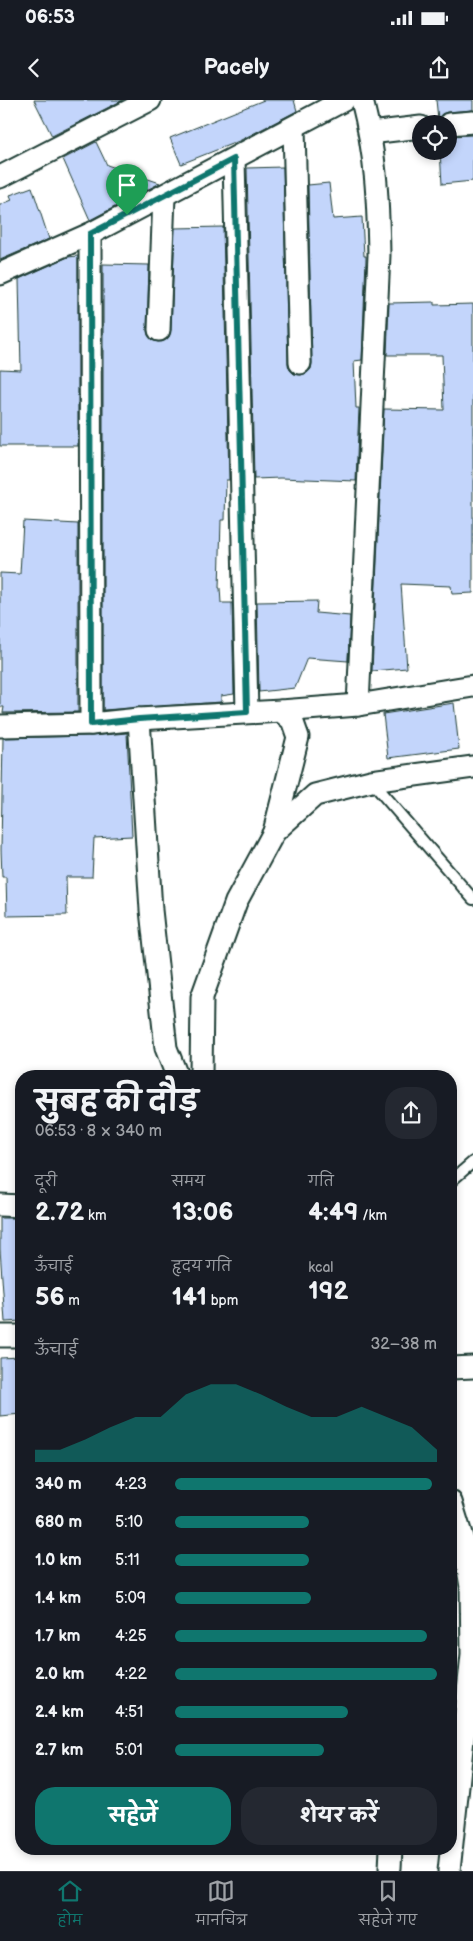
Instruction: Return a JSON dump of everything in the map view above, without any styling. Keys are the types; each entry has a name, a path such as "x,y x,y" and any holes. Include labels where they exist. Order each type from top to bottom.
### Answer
{"street":[{"path":"0,177 150,100"},
{"path":"0,274 90,234 344,100"},
{"path":"358,705 379,255 376,166 362,100"},
{"path":"457,123 473,122"},
{"path":"294,126 300,363"},
{"path":"370,132 412,128"},
{"path":"234,159 247,712"},
{"path":"159,330 164,196"},
{"path":"90,234 91,724"},
{"path":"0,726 91,724 139,719 358,705 473,686"},
{"path":"201,1070 202,997 236,902 274,832 298,737 292,720 280,711"},
{"path":"139,719 152,920 166,1048 175,1070"},
{"path":"274,832 314,795 371,781 473,767"},
{"path":"0,1205 15,1206"},
{"path":"0,1336 15,1336"},
{"path":"457,1368 473,1367"},
{"path":"457,1521 464,1544 471,1587 472,1654 457,1796"},
{"path":"449,1871 451,1855"}],"lane":[{"path":"371,781 473,899"},
{"path":"457,1176 473,1162"}],"building":[{"path":"34,100 123,100 52,136"},
{"path":"264,100 294,100 297,111 239,141 181,164 170,138"},
{"path":"436,100 473,100 473,110 447,112 438,115"},
{"path":"473,135 473,181 442,184 441,160 457,160 457,136"},
{"path":"96,142 107,165 160,183 90,220 63,159"},
{"path":"283,167 288,363 290,370 294,374 301,375 307,373 311,369 312,363 308,185 329,183 333,219 362,217 364,256 366,256 366,259 362,360 354,361 356,408 359,408 356,481 281,478 254,479 247,168"},
{"path":"32,187 49,239 0,260 0,205 12,200 10,195"},
{"path":"223,227 229,480 226,480 225,520 221,520 219,588 221,603 232,603 234,694 221,696 221,702 103,710 103,264 149,265 147,330 152,340 164,341 169,337 171,330 175,228"},
{"path":"78,256 78,446 0,446 0,369 21,370 19,279 68,257"},
{"path":"434,302 434,305 473,304 473,593 452,594 451,586 401,584 407,668 372,671 384,409 444,410 442,355 387,355 389,303"},
{"path":"23,521 78,524 78,712 3,713 4,707 0,707 0,573 20,574"},
{"path":"317,601 316,613 350,616 348,661 307,658 295,688 259,692 257,602"},
{"path":"454,703 459,749 388,758 383,714"},
{"path":"127,733 132,836 94,838 92,877 66,877 67,915 7,916 6,877 2,877 1,850 3,738 91,736"},
{"path":"0,1218 15,1218 15,1321 5,1322"},
{"path":"15,1357 15,1415 0,1416 0,1358"}],"route":[{"path":"234,159 246,593 247,712 91,724 90,234 127,215 234,159"}]}
